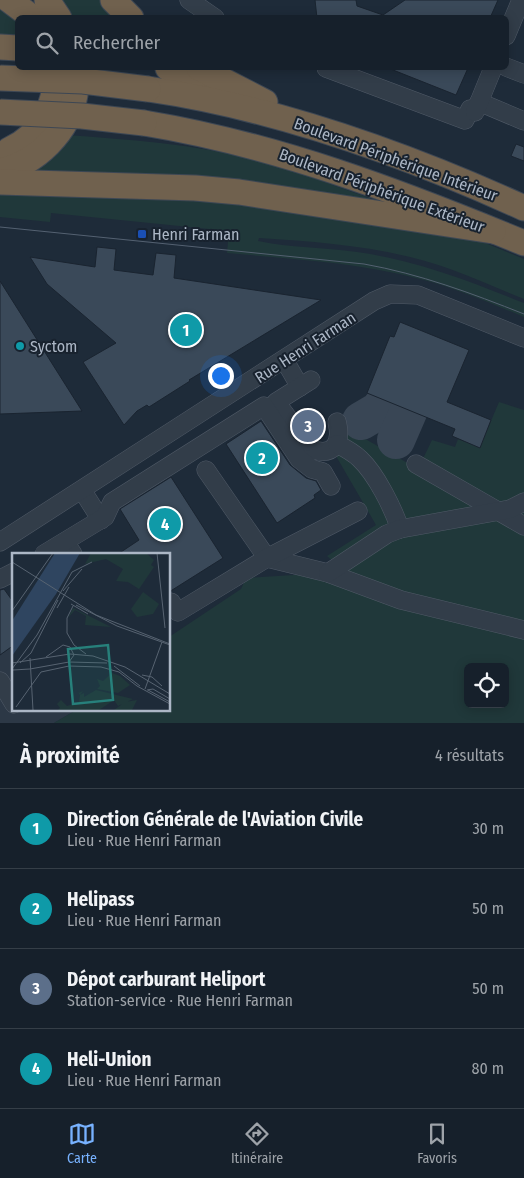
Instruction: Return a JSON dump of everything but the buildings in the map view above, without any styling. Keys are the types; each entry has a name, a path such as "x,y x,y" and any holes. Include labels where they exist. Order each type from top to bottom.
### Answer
{"highway":[{"path":"9,0 29,15"},
{"path":"47,0 57,15"},
{"path":"113,0 128,15"},
{"path":"0,47 15,48"},
{"path":"0,154 18,146 34,134 44,121 54,92 55,70"},
{"path":"0,171 28,160 55,137 69,112 76,94 74,70"},
{"path":"187,70 206,72 313,126"},
{"name":"Boulevard Périphérique Intérieur","path":"0,78 83,81 148,89 222,102 313,126 482,189 524,208"},
{"name":"Boulevard Périphérique Extérieur","path":"0,112 82,116 144,123 218,137 291,156 385,188 524,243"},
{"path":"0,182 195,188 240,192 493,231"},
{"path":"482,189 524,203"}],"street":[{"path":"190,0 211,15"},
{"path":"509,29 521,0"},
{"path":"509,68 524,74"},
{"path":"331,70 466,120 474,108 492,70"},
{"path":"474,108 524,121"},
{"name":"Rue Henri Farman","path":"0,542 285,361 374,302 390,294 418,295 524,338"},
{"path":"285,361 306,383 276,402 312,449 320,452 328,451 336,444 339,437 337,422"},
{"path":"48,553 69,548 105,517 112,502 264,406 299,458 312,469 323,472 332,486"},
{"path":"336,444 352,453 369,470 394,514 400,529"},
{"path":"416,464 524,526"},
{"path":"206,470 267,558 328,573 393,598 524,630"},
{"path":"82,490 101,520"},
{"path":"328,573 387,534 400,529 510,509 524,502"},
{"path":"170,603 178,612 267,558 358,511"},
{"path":"0,579 12,573"},
{"path":"0,681 12,701"}],"shaded area":[{"path":"12,646 12,710 76,710 54,723 0,723 0,655"}],"green space":[{"path":"61,0 102,0 119,15 72,15"},
{"path":"0,9 15,16 15,38 0,37"},
{"path":"67,135 164,144 236,155 288,169 372,199 370,202 38,173 35,168"},
{"path":"0,193 167,199 254,205 478,240 524,259 524,299 450,269 403,255 308,241 259,238 258,241 357,252 421,266 462,279 524,303 524,317 447,287 396,273 324,262 227,253 229,231 51,213 50,222 0,217"},
{"path":"499,402 524,410 524,623 389,589 346,573 327,556 376,525 336,456 346,444 346,428 418,469 432,440 455,447 458,439 480,447"},
{"path":"310,574 524,638 524,723 54,723 76,710 170,710 170,636 241,589 246,578"}],"taxiway":[{"path":"361,421 378,411 386,401"},
{"path":"396,440 409,410"}],"tram line":[{"path":"0,227 364,264 405,273 445,285 524,314"}],"place":[{"name":"Henri Farman","path":"142,234"},
{"name":"Direction Générale de l'Aviation Civile","path":"186,330"},
{"name":"Syctom","path":"20,346"},
{"name":"Dépot carburant Heliport","path":"308,426"},
{"name":"Helipass","path":"262,458"},
{"name":"Heli-Union","path":"165,524"}]}
